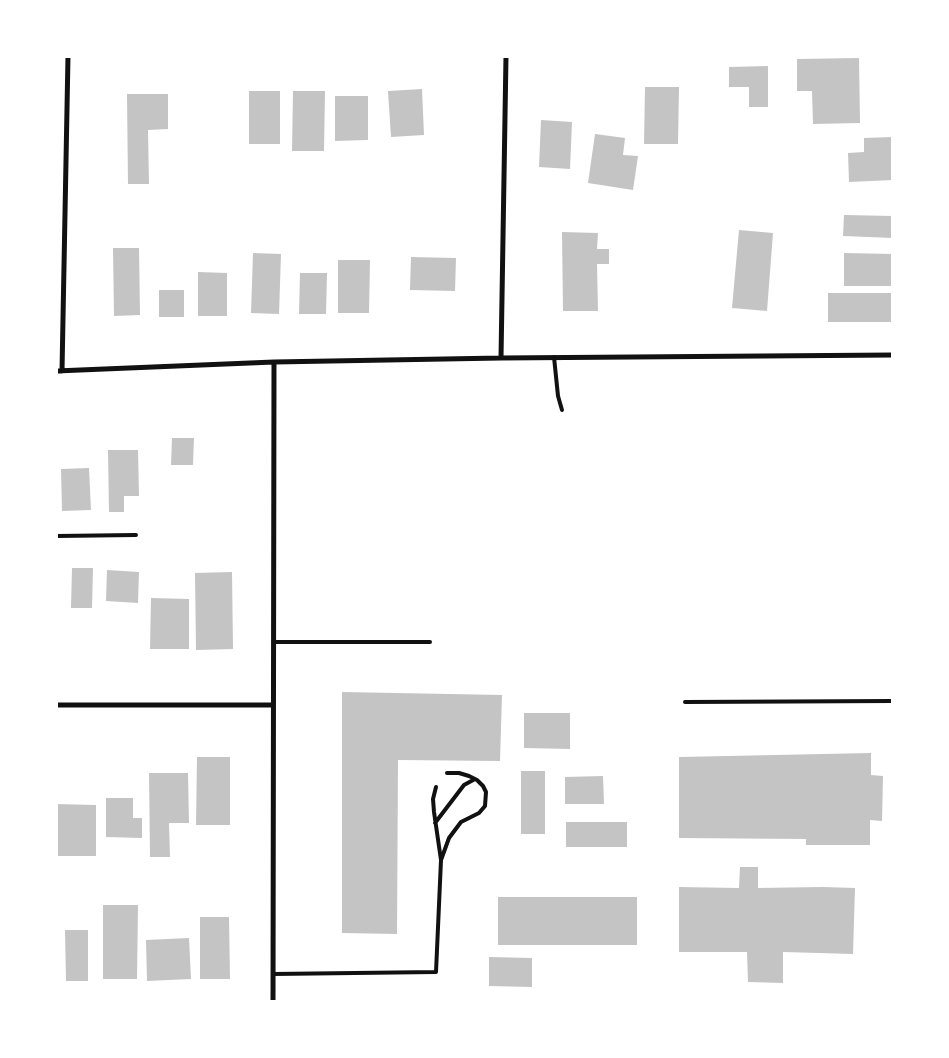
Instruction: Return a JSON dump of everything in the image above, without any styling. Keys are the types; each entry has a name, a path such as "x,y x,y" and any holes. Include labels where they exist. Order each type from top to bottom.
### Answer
{"street":[{"path":"68,56 59,371 274,362 554,357 893,356"},
{"path":"501,358 506,56"},
{"path":"273,1002 274,362"},
{"path":"56,705 273,705"}],"lane":[{"path":"554,357 558,396 562,410"},
{"path":"56,536 136,535"},
{"path":"274,642 430,642"},
{"path":"685,702 893,701"},
{"path":"441,860 449,838 461,822 479,813 484,806 486,792 483,786 469,776 459,773 447,774"},
{"path":"436,823 464,785 475,779"},
{"path":"273,974 436,972 441,860 433,799 436,787"}],"building":[{"path":"859,58 860,123 813,124 812,91 797,91 797,59"},
{"path":"768,66 768,107 749,107 749,87 729,87 729,67"},
{"path":"645,87 679,87 678,144 644,144"},
{"path":"422,89 424,135 391,137 388,91"},
{"path":"249,91 280,91 280,144 249,144"},
{"path":"293,91 325,91 324,151 292,151"},
{"path":"127,94 168,94 168,129 148,130 149,184 128,184"},
{"path":"335,96 368,96 368,140 335,141"},
{"path":"541,120 572,122 570,169 539,167"},
{"path":"595,134 625,138 623,155 638,156 633,190 588,183"},
{"path":"893,137 893,180 849,182 848,153 864,152 864,138"},
{"path":"844,215 893,216 893,238 843,236"},
{"path":"739,230 773,233 767,311 732,308"},
{"path":"562,232 598,233 597,249 609,249 609,264 597,264 598,311 563,311"},
{"path":"113,248 139,248 140,315 114,316"},
{"path":"253,253 281,254 279,314 251,313"},
{"path":"844,253 893,254 893,286 844,286"},
{"path":"411,257 456,258 455,291 410,290"},
{"path":"338,260 370,260 369,313 338,313"},
{"path":"198,272 227,273 227,316 198,316"},
{"path":"300,273 327,273 326,314 299,314"},
{"path":"159,290 184,290 184,317 159,317"},
{"path":"828,293 893,293 893,322 828,322"},
{"path":"172,438 194,438 193,465 171,465"},
{"path":"108,450 138,450 139,496 124,496 124,512 109,512"},
{"path":"89,468 91,510 62,511 61,469"},
{"path":"72,568 93,568 92,608 71,608"},
{"path":"107,570 139,572 138,603 106,601"},
{"path":"232,572 233,649 196,650 195,573"},
{"path":"151,598 189,599 189,649 150,649"},
{"path":"342,692 502,695 500,761 398,760 397,934 342,933"},
{"path":"524,713 570,713 570,749 524,748"},
{"path":"871,753 871,775 883,776 882,821 870,820 870,845 806,845 806,839 679,838 679,757"},
{"path":"197,757 230,757 230,825 196,825"},
{"path":"521,771 545,771 545,834 521,834"},
{"path":"149,773 188,773 189,823 169,823 170,857 150,857"},
{"path":"603,776 604,804 565,804 565,777"},
{"path":"106,798 133,798 133,818 142,818 142,838 106,837"},
{"path":"56,804 96,805 96,856 56,856"},
{"path":"566,822 627,822 627,847 566,847"},
{"path":"740,867 758,867 758,888 855,888 853,954 783,952 783,983 748,982 747,952 679,952 679,887 739,888"},
{"path":"498,897 637,897 637,945 498,945"},
{"path":"103,905 138,905 137,979 103,979"},
{"path":"200,917 229,917 230,979 200,979"},
{"path":"65,930 88,930 88,981 66,981"},
{"path":"189,938 191,979 147,981 146,940"},
{"path":"489,957 532,958 532,987 489,986"}]}
